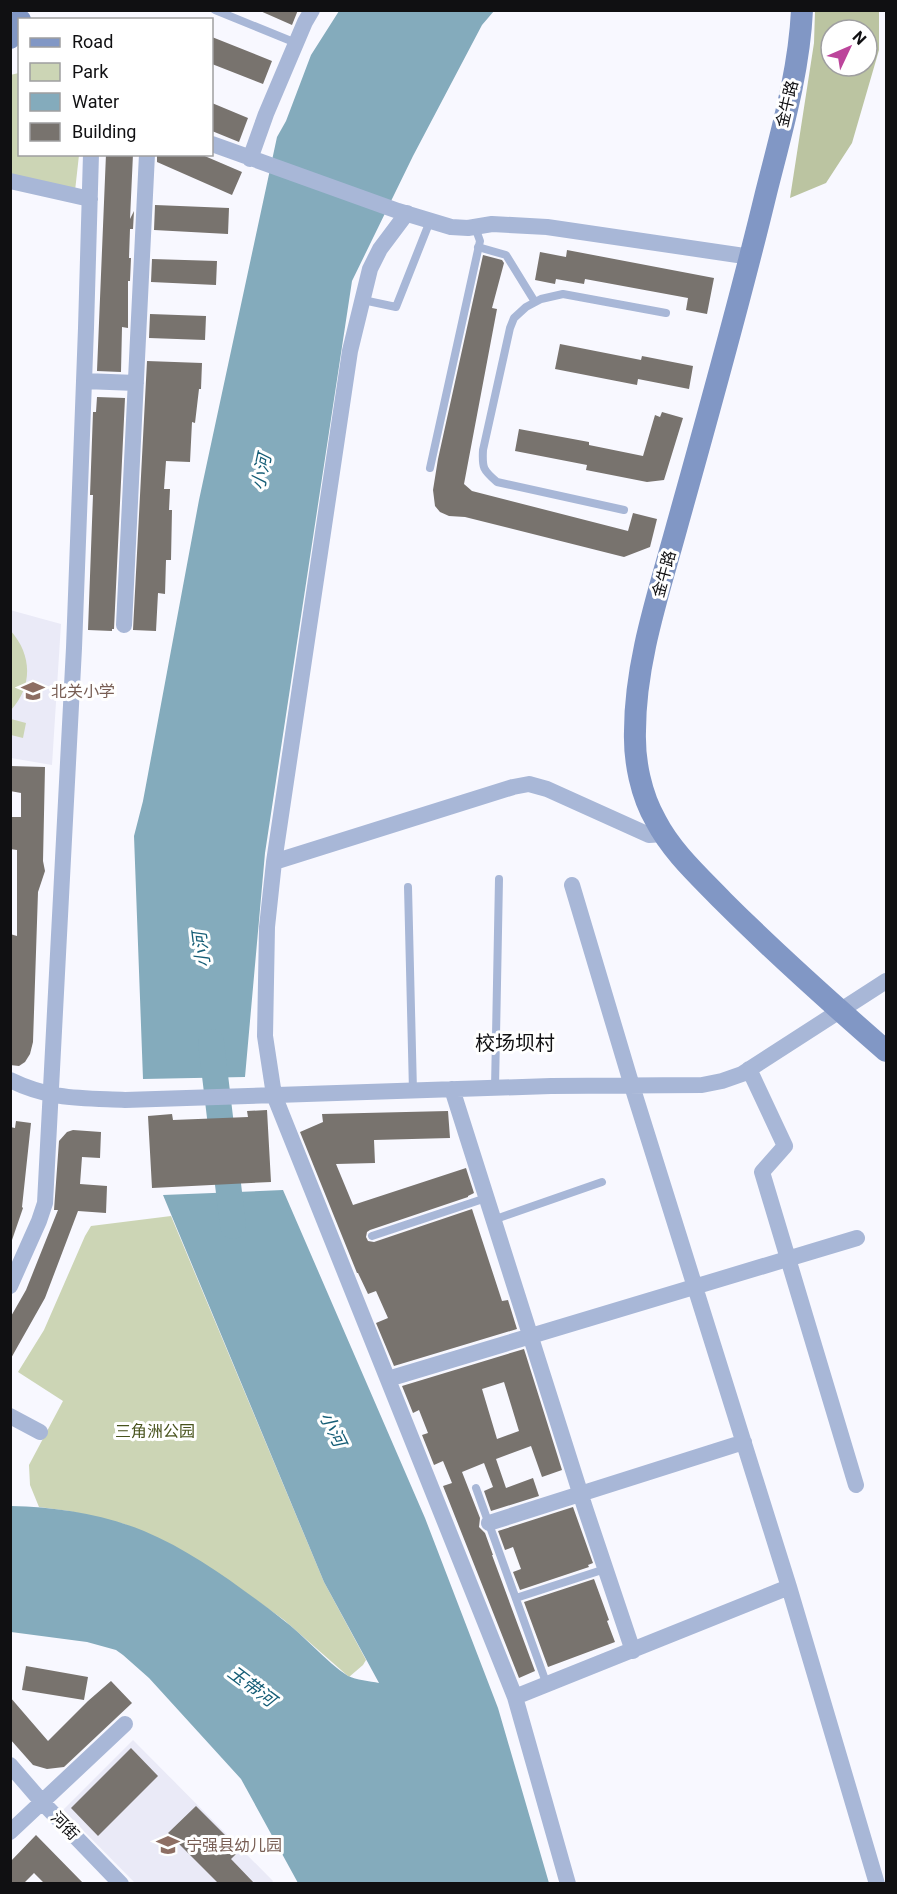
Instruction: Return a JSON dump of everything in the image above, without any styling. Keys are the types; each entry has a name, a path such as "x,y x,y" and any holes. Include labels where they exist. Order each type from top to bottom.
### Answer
{"main road":[{"name":"金牛路","path":"802,10 797,57 789,99 750,257 649,634 638,693 634,732 638,764 649,806 664,834 695,872 741,919 886,1051"},
{"path":"10,40 18,24"}],"street":[{"path":"250,159 266,114 312,10"},
{"path":"213,144 402,212 451,227 492,224 547,227 750,257"},
{"path":"10,1286 45,1203 74,648 91,156"},
{"path":"124,625 147,156"},
{"path":"10,181 90,199"},
{"path":"402,212 370,269 350,351 274,862 267,927 265,1036 269,1095 387,1379 515,1697 568,1884"},
{"path":"84,381 136,383"},
{"path":"274,862 529,784 547,789 649,835 664,834"},
{"path":"572,885 632,1086 789,1587 877,1884"},
{"path":"10,1080 27,1088 58,1097 125,1100 452,1089 702,1085 722,1081 749,1069 886,981"},
{"path":"749,1069 785,1146 762,1172 856,1485"},
{"path":"452,1089 580,1494 633,1651"},
{"path":"387,1379 857,1238"},
{"path":"10,1416 40,1432"},
{"path":"489,1523 744,1442"},
{"path":"515,1697 789,1587"},
{"path":"10,1832 125,1724"},
{"name":"河街","path":"10,1765 42,1802 121,1884"}],"lane":[{"path":"215,10 296,43"},
{"path":"363,300 396,307 430,221"},
{"path":"430,468 480,241 475,227"},
{"path":"478,247 506,255 535,302"},
{"path":"624,510 497,482 484,471 483,450 510,328 518,314 535,302 563,294 666,313"},
{"path":"495,1088 499,879"},
{"path":"408,887 414,1091"},
{"path":"493,1220 602,1182"},
{"path":"372,1236 486,1198"},
{"path":"476,1488 547,1685"},
{"path":"516,1598 605,1569"}],"shaded area":[{"name":"北关小学","path":"10,610 61,624 52,765 11,758"},
{"name":"宁强县幼儿园","path":"133,1740 273,1881 271,1884 135,1883 63,1810"}],"green space":[{"path":"815,11 879,11 879,18 819,18 819,78 871,78 852,143 826,183 790,198 814,43"},
{"path":"18,73 18,156 79,156 75,191 11,177 10,75"},
{"path":"11,631 23,650 27,671 23,691 11,710"},
{"path":"11,719 26,723 23,738 11,735"},
{"name":"三角洲公园","path":"171,1216 324,1582 366,1660 349,1677 284,1620 172,1545 124,1524 69,1511 39,1507 30,1485 29,1465 63,1401 18,1372 44,1330 85,1236 91,1226"}],"water":[{"path":"339,11 494,11 482,25 413,156 352,281 265,853 245,1077 143,1079 134,836 143,801 199,500 277,137 286,121 311,55"},
{"name":"玉带河","path":"283,1190 425,1518 498,1708 549,1883 298,1883 241,1779 149,1678 123,1655 116,1650 87,1642 11,1632 11,1506 62,1510 128,1525 163,1539 216,1571 266,1607 348,1676 379,1683 324,1582 163,1195"}],"building":[{"path":"258,10 298,10 292,25"},
{"path":"213,37 272,61 263,84 213,64"},
{"path":"213,103 248,118 239,142 213,131"},
{"path":"106,156 133,156 130,219 134,211 133,229 130,229 128,328 122,327 121,372 97,371"},
{"path":"157,156 205,156 242,172 232,195 157,162"},
{"path":"155,205 229,208 228,234 154,230"},
{"path":"567,250 714,278 707,314 686,310 688,298 585,279 584,284 556,279 555,284 535,280 540,252 566,257"},
{"path":"483,255 502,260 504,263 492,308 497,309 464,484 472,491 628,531 633,513 657,519 650,547 624,557 465,517 449,516 440,512 435,506 433,490 438,459"},
{"path":"152,259 217,261 216,285 151,282"},
{"path":"150,314 206,316 205,340 149,338"},
{"path":"560,344 641,360 642,356 693,366 689,389 638,379 637,385 555,369"},
{"path":"147,361 202,363 201,389 199,389 195,423 192,422 190,462 166,461 164,489 170,489 169,510 172,510 171,560 166,560 165,594 158,593 156,631 133,630"},
{"path":"97,397 125,398 114,629 112,631 88,630 93,495 90,495 93,412 96,412"},
{"path":"662,412 683,418 664,480 647,482 586,470 587,465 515,451 519,429 589,442 589,445 643,456 655,415 660,417"},
{"path":"10,766 45,767 43,861 45,871 38,892 33,1042 30,1054 19,1066 10,1065 12,980 10,980 10,934 17,936 17,850 10,849 10,817 21,817 21,793 10,791"},
{"path":"267,1110 271,1182 152,1188 148,1116 172,1114 173,1120 248,1117 247,1111"},
{"path":"448,1111 450,1138 374,1140 375,1163 336,1164 353,1205 466,1168 474,1193 370,1230 366,1237 368,1241 374,1242 472,1209 502,1301 508,1300 517,1329 394,1366 376,1323 388,1318 376,1291 368,1294 357,1273 300,1132 323,1122 322,1114"},
{"path":"16,1121 31,1123 23,1208 12,1240 10,1240 10,1127 15,1128"},
{"path":"73,1130 101,1132 100,1158 82,1157 80,1184 107,1186 106,1213 78,1211 45,1298 10,1360 10,1318 26,1290 58,1210 54,1210 59,1141 67,1132"},
{"path":"524,1349 562,1470 542,1477 531,1446 496,1459 506,1488 533,1478 539,1496 491,1511 484,1491 493,1487 484,1463 462,1472 480,1518 479,1527 485,1533 535,1671 519,1678 443,1486 452,1483 443,1461 434,1465 422,1435 428,1433 419,1410 413,1413 402,1386","holes":["504,1382 519,1431 497,1439 482,1389"]},
{"path":"573,1507 593,1563 588,1565 589,1567 520,1590 513,1572 521,1569 513,1547 505,1550 498,1531"},
{"path":"594,1579 615,1642 548,1667 524,1602"},
{"path":"26,1666 88,1677 84,1700 22,1690"},
{"path":"111,1681 132,1703 64,1767 47,1769 33,1765 10,1739 10,1697 48,1741"},
{"path":"131,1748 158,1776 98,1836 71,1808"},
{"path":"196,1806 240,1850 231,1859 255,1884 219,1884 168,1833"},
{"path":"36,1835 84,1884 45,1884 34,1873 23,1884 10,1884 10,1862"}],"waterway":[{"name":"小河","path":"211,1042 233,1226"}],"place":[{"name":"北关小学","path":"33,691"},
{"name":"宁强县幼儿园","path":"168,1845"}],"district":[{"name":"校场坝村","path":"515,1043"}]}
